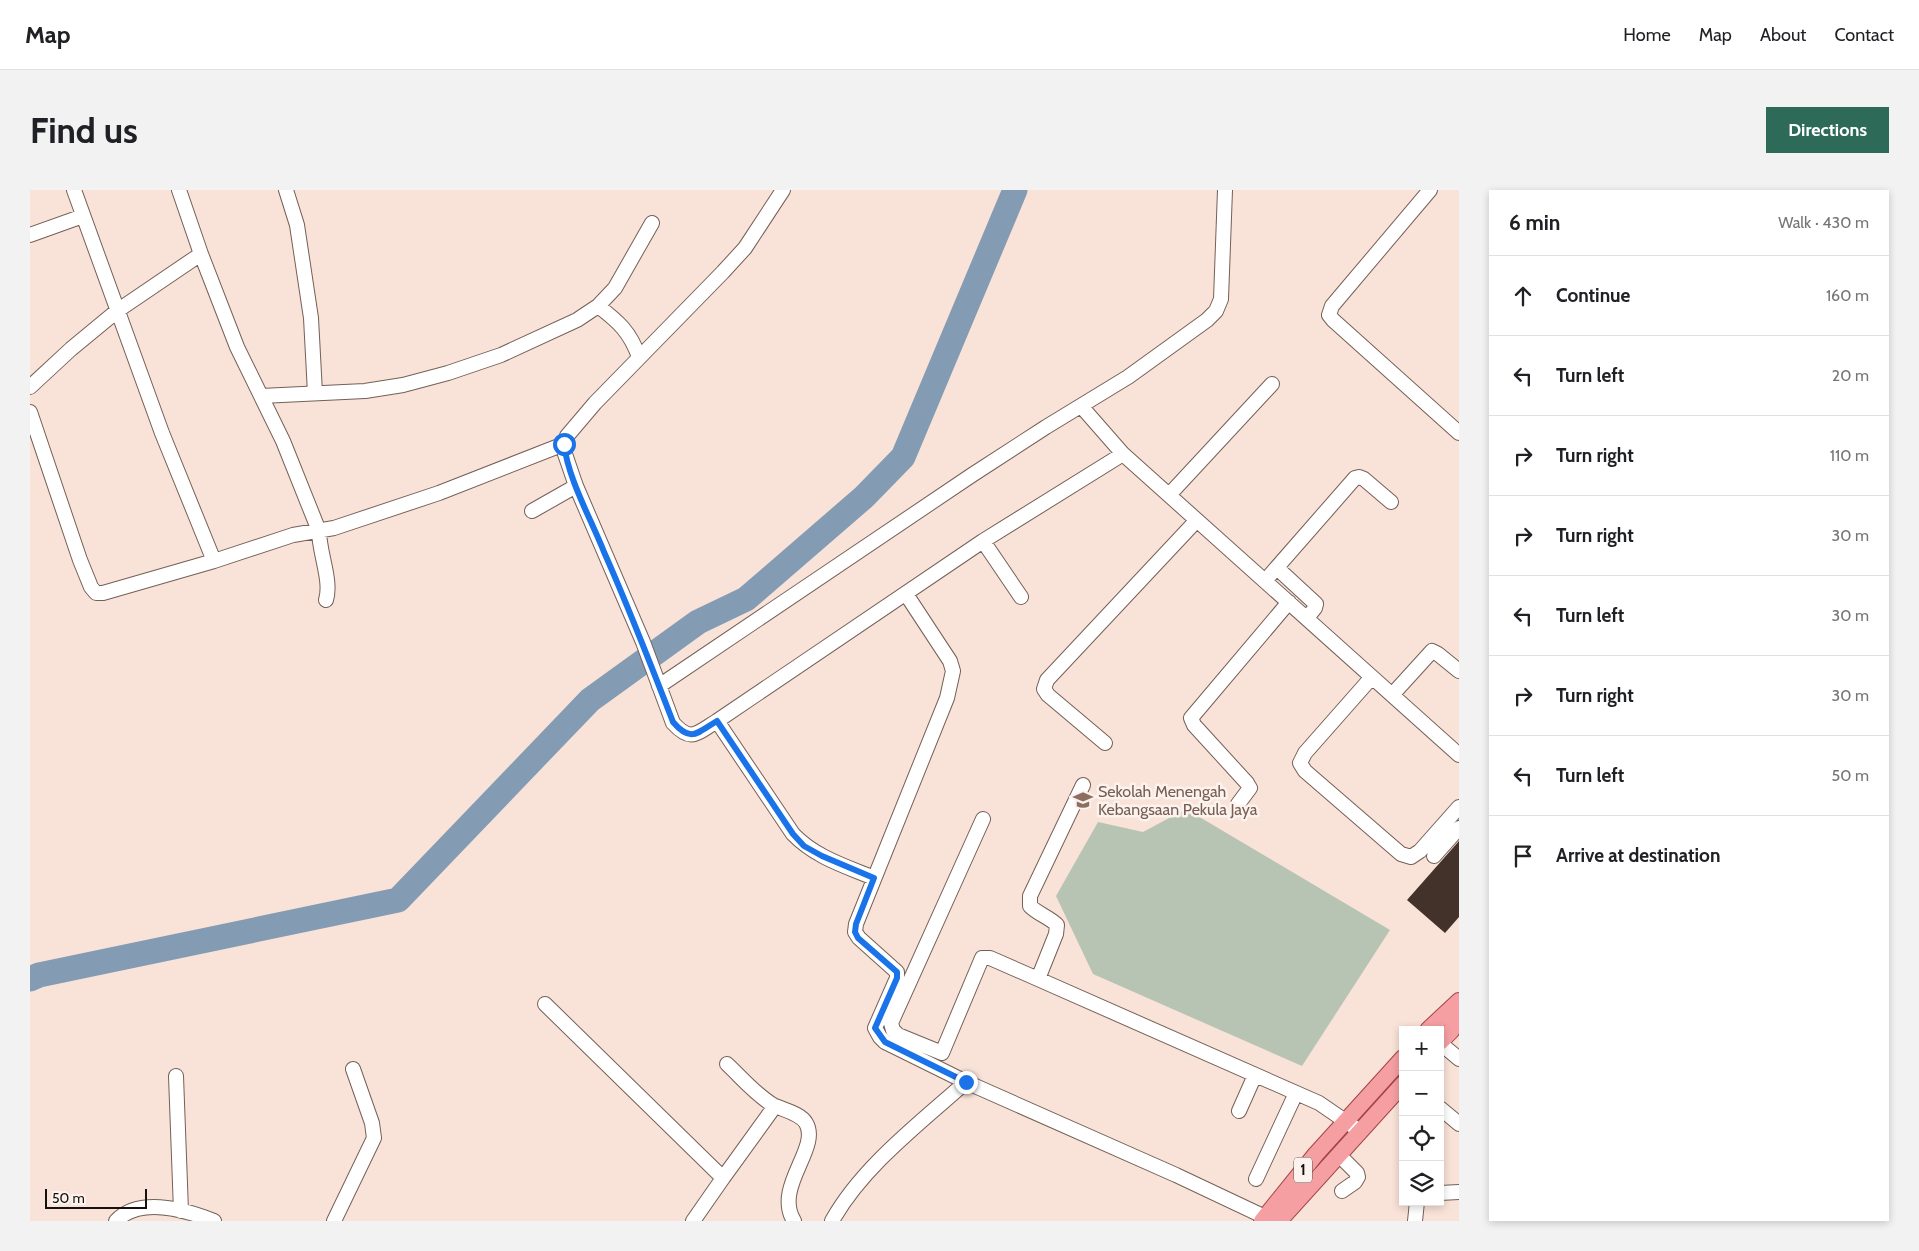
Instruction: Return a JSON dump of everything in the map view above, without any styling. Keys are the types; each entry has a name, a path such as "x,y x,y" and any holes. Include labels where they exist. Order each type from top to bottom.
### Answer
{"main road":[{"path":"1432,1026 1459,1001"},
{"path":"1444,1037 1459,1018"},
{"name":"1","path":"1268,1220 1316,1154 1399,1062"},
{"name":"1","path":"1268,1220 1339,1155 1399,1088"}],"street":[{"path":"74,190 162,433 214,561"},
{"path":"179,190 201,254 237,347 282,441 319,531 319,546 328,592 326,600"},
{"path":"286,190 297,226 311,318 315,393"},
{"path":"783,190 745,248 639,357 567,436 564,444 565,454 576,486 643,642 673,722 684,734 694,734 717,721 983,540 1123,454"},
{"path":"659,686 972,475 1128,377 1216,312 1221,299 1225,190"},
{"path":"1430,190 1332,306 1329,315 1459,434"},
{"path":"30,235 83,216"},
{"path":"261,396 365,391 403,385 448,373 509,352 577,320 598,306 614,288 652,223"},
{"path":"30,387 117,310 201,254"},
{"path":"598,306 616,319 628,332 639,357"},
{"path":"1169,495 1272,384"},
{"path":"1081,406 1123,454 1459,755"},
{"path":"30,412 80,560 91,588 96,593 103,593 214,561 293,535 334,528 439,493 564,444"},
{"path":"1265,581 1355,478 1364,479 1391,502"},
{"path":"532,511 576,486"},
{"path":"1105,743 1048,694 1044,689 1047,680 1197,520"},
{"path":"983,540 1021,597"},
{"path":"1277,568 1316,604 1307,618"},
{"path":"906,594 950,661 953,671 948,698 856,924 855,932 858,938 897,972 897,978 875,1028 880,1037 885,1042 966,1082 1176,1175 1268,1220"},
{"path":"1238,804 1250,788 1194,725 1192,718 1289,602"},
{"path":"1392,695 1432,651 1459,671"},
{"path":"1372,677 1305,753 1300,762 1305,770 1401,854 1411,857 1420,851 1459,807"},
{"path":"717,721 793,834 804,846 822,856 874,878"},
{"path":"1038,979 1056,934 1057,925 1050,918 1036,912 1030,906 1030,896 1083,785"},
{"path":"983,818 891,1024 893,1030 898,1035 942,1053 982,958 990,958 1319,1103 1347,1120 1360,1132"},
{"path":"1434,856 1459,828"},
{"path":"545,1004 723,1178"},
{"path":"1444,1046 1459,1059"},
{"path":"727,1064 759,1096 805,1121 809,1130 808,1139 789,1189 788,1204 794,1221"},
{"path":"334,1221 374,1138 372,1123 353,1069"},
{"path":"1239,1111 1255,1075"},
{"path":"176,1076 181,1211"},
{"path":"832,1221 842,1203 862,1179 910,1132 966,1082"},
{"path":"1256,1179 1296,1093"},
{"path":"693,1221 775,1106"},
{"path":"1444,1111 1459,1124"},
{"path":"1339,1155 1357,1173 1358,1177 1355,1182 1342,1191"},
{"path":"1444,1193 1459,1192"},
{"path":"1415,1221 1417,1206"},
{"path":"116,1221 134,1209 155,1207 181,1211 214,1221"}],"green space":[{"path":"1186,809 1390,930 1302,1066 1093,974 1056,896 1098,822 1143,832"}],"building":[{"path":"1459,841 1459,917 1445,933 1407,900"}],"waterway":[{"path":"30,979 39,975 398,900 590,700 698,622 746,599 864,497 903,457 1015,190"}],"place":[{"name":"Sekolah Menengah Kebangsaan Pekula Jaya","path":"1083,800"}],"route":[{"path":"564,444 565,454 576,486 643,642 673,722 684,734 689,735 717,721 793,834 804,846 822,856 874,878 856,924 855,932 858,938 897,972 897,978 875,1028 885,1042 966,1082"}]}
